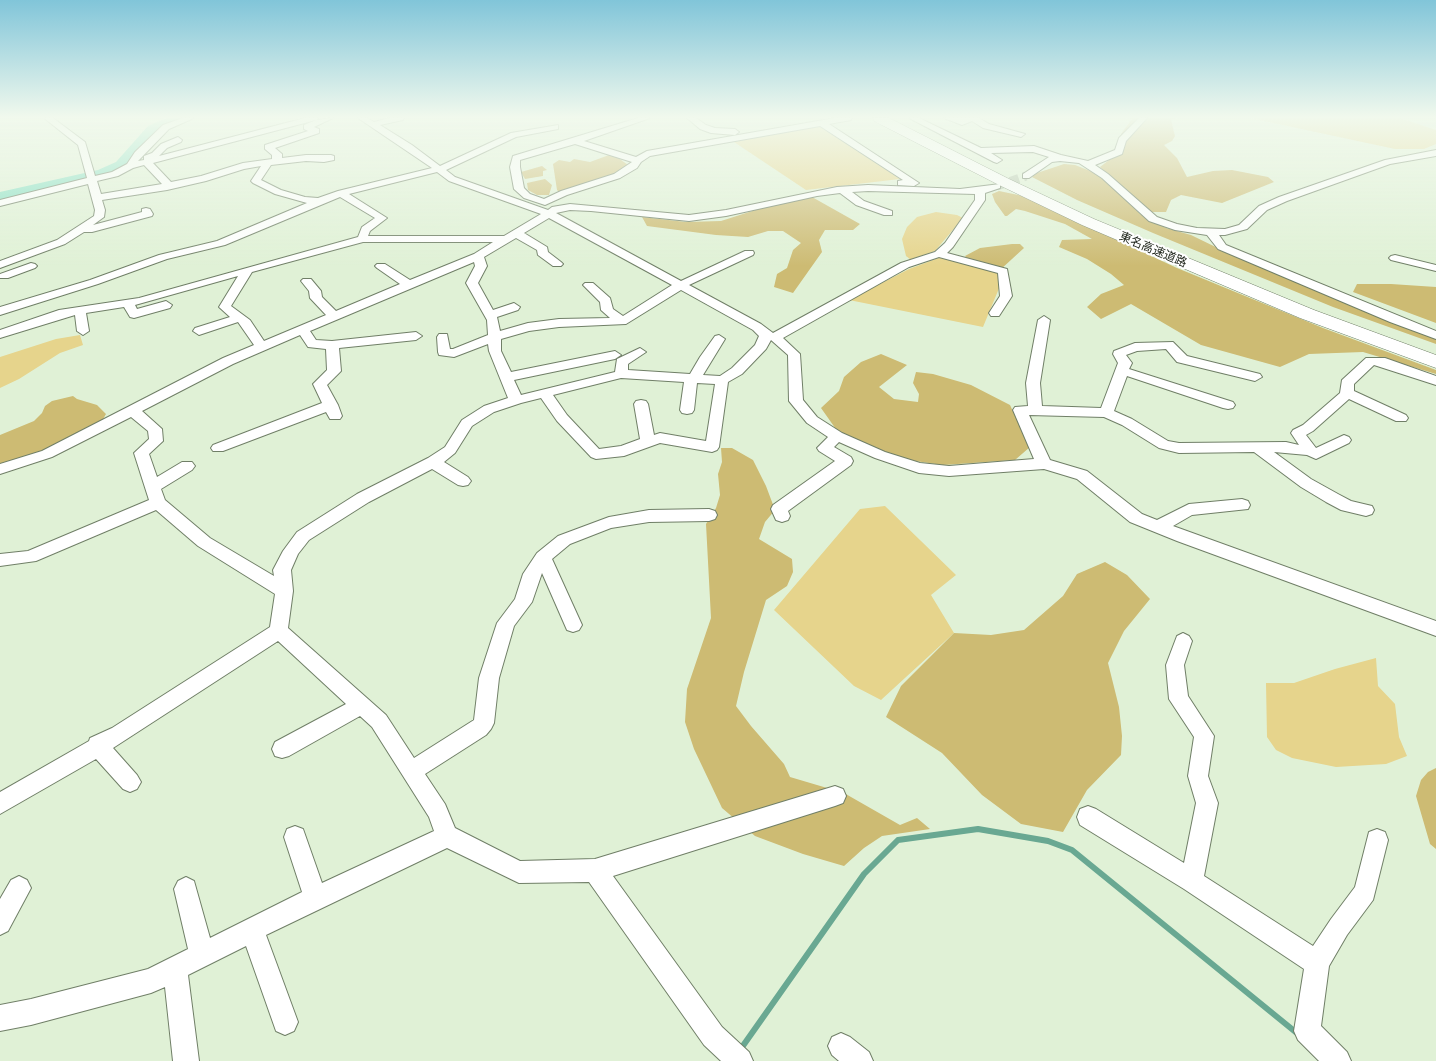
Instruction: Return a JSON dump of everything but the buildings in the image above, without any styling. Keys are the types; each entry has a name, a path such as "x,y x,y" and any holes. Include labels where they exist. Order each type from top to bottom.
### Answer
{"highway":[{"name":"東名高速道路","path":"976,168 1088,222 1307,314 1436,362"},
{"name":"東名高速道路","path":"994,168 1166,246 1286,295 1436,351"}],"street":[{"path":"3,275 61,242 99,217 100,210 88,168"},
{"path":"0,203 115,174 127,168"},
{"path":"152,168 166,181 167,186"},
{"path":"97,198 203,179 237,168"},
{"path":"268,168 256,181 287,195 304,200 319,201"},
{"path":"0,311 94,282 163,257 221,243 341,193 443,168"},
{"path":"515,168 519,189 527,196 552,208 681,285 757,327 794,354 796,401 812,420 837,436 880,455 919,468 950,471 1044,464 1082,475 1136,518 1436,629"},
{"path":"0,469 47,454 228,361 478,256 552,208 564,193 617,176 631,168"},
{"path":"868,188 880,184 914,183 890,168"},
{"path":"1026,176 1039,168"},
{"path":"1094,168 1153,219 1175,227 1211,232 1233,231 1243,227 1263,208 1372,168"},
{"path":"440,169 452,179 493,194 552,208 591,208 688,218 726,213 818,192 868,188 933,192 980,191 997,186"},
{"path":"493,194 519,189"},
{"path":"843,190 860,203 888,213"},
{"path":"279,631 284,591 282,570 291,551 303,536 363,498 432,462 450,450 467,423 489,409 516,400 621,374 722,380 737,371 770,336 905,265 939,254 949,245 980,200 980,191"},
{"path":"341,193 382,218 366,229 363,239"},
{"path":"88,230 148,214 146,212"},
{"path":"1211,232 1222,246 1436,335"},
{"path":"0,334 63,313 128,303 363,239 511,236 543,249 542,253 557,264"},
{"path":"443,337 444,352 448,354 528,327 622,321 638,313 681,285 749,253"},
{"path":"939,254 1003,271 1006,296 994,312"},
{"path":"478,256 481,266 472,283 492,320 495,351 516,400"},
{"path":"1395,258 1436,268"},
{"path":"3,275 40,262"},
{"path":"380,266 410,285"},
{"path":"247,271 225,306 246,323 262,347"},
{"path":"307,281 315,291 316,298 335,316"},
{"path":"589,284 606,301 607,310 622,321"},
{"path":"128,303 134,314 166,305"},
{"path":"490,315 514,307"},
{"path":"80,310 83,331"},
{"path":"199,331 239,318"},
{"path":"1035,410 1033,384 1044,320"},
{"path":"303,330 312,344 332,345 416,336"},
{"path":"687,410 693,378 719,339"},
{"path":"218,448 333,411 320,384 334,371 332,345"},
{"path":"1106,413 1125,363 1120,354 1135,347 1169,345 1182,359 1255,377"},
{"path":"621,374 622,362 640,352"},
{"path":"506,377 615,355"},
{"path":"1344,440 1316,454 1309,450 1298,433 1331,409 1347,393 1348,383 1371,361 1380,361 1436,381"},
{"path":"1122,371 1228,405"},
{"path":"545,393 562,418 596,454 624,451 660,438 712,447 722,380"},
{"path":"1347,393 1401,418"},
{"path":"642,404 648,441"},
{"path":"1044,464 1020,410 1106,413 1127,422 1164,446 1179,448 1257,446 1286,447 1302,451 1309,450"},
{"path":"133,411 155,429 156,441 141,453 158,502 204,542 284,591"},
{"path":"782,516 778,509 846,461 824,448 837,436"},
{"path":"1257,446 1306,483 1326,495 1347,506 1366,510"},
{"path":"432,462 462,481"},
{"path":"153,487 187,466"},
{"path":"0,560 30,557 158,502"},
{"path":"1158,527 1189,510 1242,505"},
{"path":"411,771 484,724 489,678 506,623 523,602 532,574 543,557 564,540 609,523 649,516 709,515"},
{"path":"543,557 573,625"},
{"path":"279,631 378,721 437,811 447,836 519,872 594,870 835,796"},
{"path":"0,804 119,734 279,631"},
{"path":"1183,641 1175,665 1179,699 1204,736 1198,776 1207,803 1192,881"},
{"path":"282,749 361,706"},
{"path":"97,746 130,782"},
{"path":"1088,817 1192,881 1317,963"},
{"path":"0,1018 151,981 315,898 447,836"},
{"path":"295,837 315,898"},
{"path":"1338,1061 1307,1031 1317,963 1339,927 1365,892 1378,840"},
{"path":"594,870 713,1036 732,1054"},
{"path":"0,923 19,888"},
{"path":"186,889 202,956"},
{"path":"252,930 285,1022"},
{"path":"175,969 186,1061"}],"shaded area":[{"path":"537,168 544,168 547,170 543,171 543,176 525,179 521,172"},
{"path":"554,168 625,168 617,173 579,187 559,192 557,190"},
{"path":"772,168 882,168 900,179 806,190"},
{"path":"1053,168 1081,168 1098,174 1140,214 1166,228 1191,235 1230,254 1436,337 1436,344 1333,307 1153,233 1077,200 1032,177 1037,173"},
{"path":"1101,168 1182,168 1187,177 1213,171 1232,170 1268,177 1274,182 1222,203 1181,195 1171,200 1166,212 1148,212"},
{"path":"545,179 552,185 549,195 537,195 528,190 527,183"},
{"path":"999,191 1023,196 1177,268 1323,328 1436,370 1436,374 1363,352 1309,354 1280,367 1201,345 1131,304 1101,319 1087,307 1101,294 1124,285 1111,274 1087,259 1059,247 1062,240 1092,239 1065,224 1025,211 1016,209 1005,216 992,194"},
{"path":"812,197 860,224 853,230 825,230 819,240 822,252 793,293 774,287 777,274 787,268 793,250 801,243 783,231 768,231 748,237 716,235 647,226 642,217 686,222 721,221 768,206"},
{"path":"936,212 957,215 963,218 935,251 911,260 906,256 902,239 907,227 917,217"},
{"path":"1020,244 1024,248 1000,270 970,261 965,256 980,248"},
{"path":"941,257 997,271 1000,286 983,327 849,300 909,269"},
{"path":"1357,284 1436,287 1436,323 1353,292"},
{"path":"80,335 83,345 60,353 19,379 0,388 0,357 56,339"},
{"path":"881,354 907,365 879,387 894,399 918,402 919,394 913,383 916,372 933,374 971,385 1010,405 1030,447 1015,460 943,465 901,459 838,432 821,408 839,391 844,377 861,362"},
{"path":"73,396 97,405 106,414 102,421 63,444 0,466 0,435 34,421 42,413 45,406 52,401"},
{"path":"721,448 732,448 753,460 775,510 765,522 759,539 792,559 793,572 787,586 766,600 744,672 736,706 784,764 790,777 844,793 900,825 917,818 930,829 882,836 864,848 844,866 803,854 755,836 722,808 694,749 685,722 687,689 711,618 706,524 716,508 720,495 718,474 722,462"},
{"path":"885,506 956,575 931,595 954,633 881,700 854,686 774,610 860,509"},
{"path":"1105,562 1127,575 1150,599 1124,631 1108,663 1119,707 1122,736 1121,755 1087,790 1063,832 1021,824 982,795 942,753 886,717 901,686 954,633 991,635 1024,630 1063,596 1077,574"},
{"path":"1376,658 1378,686 1395,704 1399,737 1407,756 1386,764 1336,767 1292,758 1276,750 1267,737 1266,683 1294,683"},
{"path":"1436,768 1436,849 1430,844 1416,796 1421,780 1428,772"}],"waterway":[{"path":"0,197 103,173 115,168"},
{"path":"740,1050 864,874 898,840 978,829 1048,841 1072,850 1298,1034"}],"tunnel":[{"path":"997,186 1026,176"}]}
